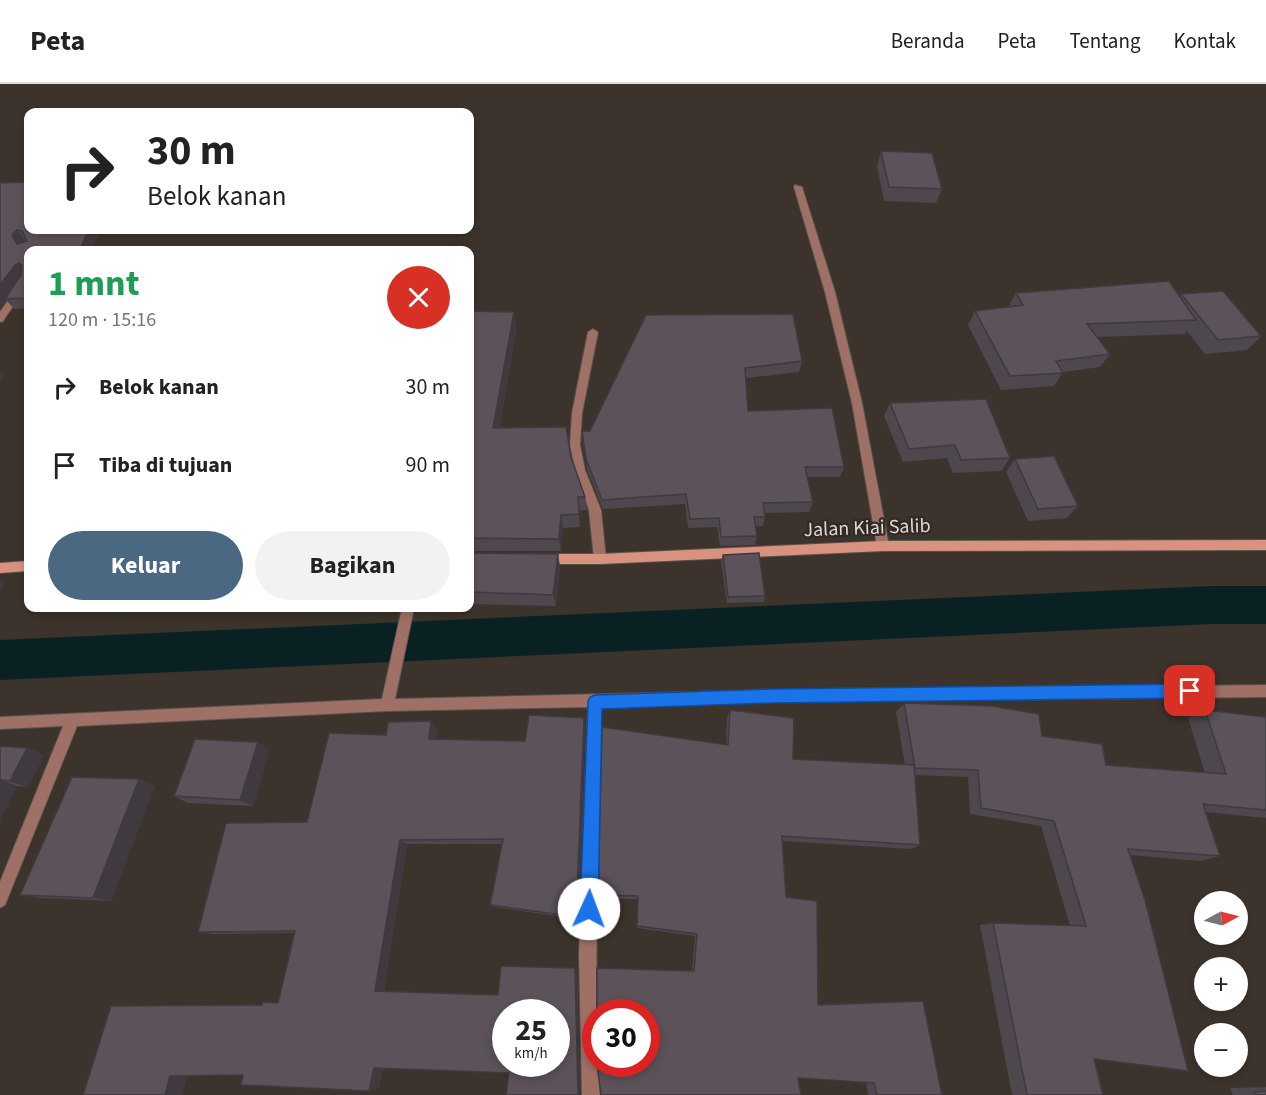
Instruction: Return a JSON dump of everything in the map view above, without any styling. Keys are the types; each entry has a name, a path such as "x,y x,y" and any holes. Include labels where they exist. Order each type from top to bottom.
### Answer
{"street":[{"path":"798,187 830,292 857,403 883,546"},
{"path":"0,319 24,284"},
{"path":"593,332 577,413 575,445 580,470 595,510 600,559"},
{"name":"Jalan Kiai Salib","path":"529,559 600,559 883,546 1266,544"},
{"path":"0,568 24,566"},
{"path":"387,705 407,612"},
{"path":"0,723 387,705 595,702 773,696 1266,691"},
{"path":"591,1095 588,954 595,702"},
{"path":"0,900 73,719"}],"building":[{"path":"881,151 932,153 942,189 889,187"},
{"path":"24,182 24,234 87,234 81,246 24,246 24,298 5,299 21,275 22,265 19,263 0,285 0,183","holes":["17,230 22,231 27,241 17,244 12,235"]},
{"path":"1169,281 1196,320 1087,324 1110,354 1056,361 1063,373 1010,376 975,311 1023,305 1016,293"},
{"path":"1223,291 1261,336 1218,340 1181,294"},
{"path":"474,311 514,312 493,428 566,427 571,457 585,497 578,497 579,514 561,515 559,539 474,538"},
{"path":"793,314 802,361 745,368 748,411 832,408 844,467 805,467 813,502 763,503 765,517 754,517 757,536 721,537 719,518 690,519 686,494 602,500 586,459 582,431 590,431 646,315"},
{"path":"986,399 1010,458 961,460 955,445 909,449 890,403"},
{"path":"1054,456 1078,506 1038,509 1015,459"},
{"path":"474,553 558,554 553,595 474,592"},
{"path":"759,553 765,596 728,597 723,555"},
{"path":"904,703 992,706 1039,714 1042,736 1102,744 1106,765 1226,774 1205,710 1266,717 1266,810 1203,804 1220,856 1128,849 1145,900 1188,1071 1094,1059 1103,1095 1027,1095 993,923 1086,926 1054,821 981,808 978,770 915,768"},
{"path":"730,710 794,718 793,759 914,765 920,845 782,836 786,897 817,901 818,1005 923,1001 942,1095 877,1095 874,1083 798,1078 801,1095 601,1095 599,1077 660,1077 660,999 597,999 597,968 694,971 697,934 637,926 638,896 598,895 602,727 728,745"},
{"path":"529,715 584,718 577,895 572,895 569,916 490,905 503,839 400,840 375,991 498,995 501,966 575,968 578,1095 506,1095 508,1077 570,1077 570,999 492,999 492,1072 374,1068 369,1091 241,1085 243,1075 170,1076 165,1095 83,1095 111,1006 278,1003 295,931 198,932 226,823 307,822 329,733 386,735 388,722 431,721 429,739 525,741"},
{"path":"195,739 258,742 240,800 174,796"},
{"path":"0,746 27,748 10,781 0,780"},
{"path":"72,777 139,779 93,898 20,895"},
{"path":"1266,1091 1266,1095 1255,1095 1254,1092"}],"waterway":[{"path":"0,660 151,655 1212,605 1266,605"}],"route":[{"path":"589,909 595,702 773,696 1190,691"}]}
